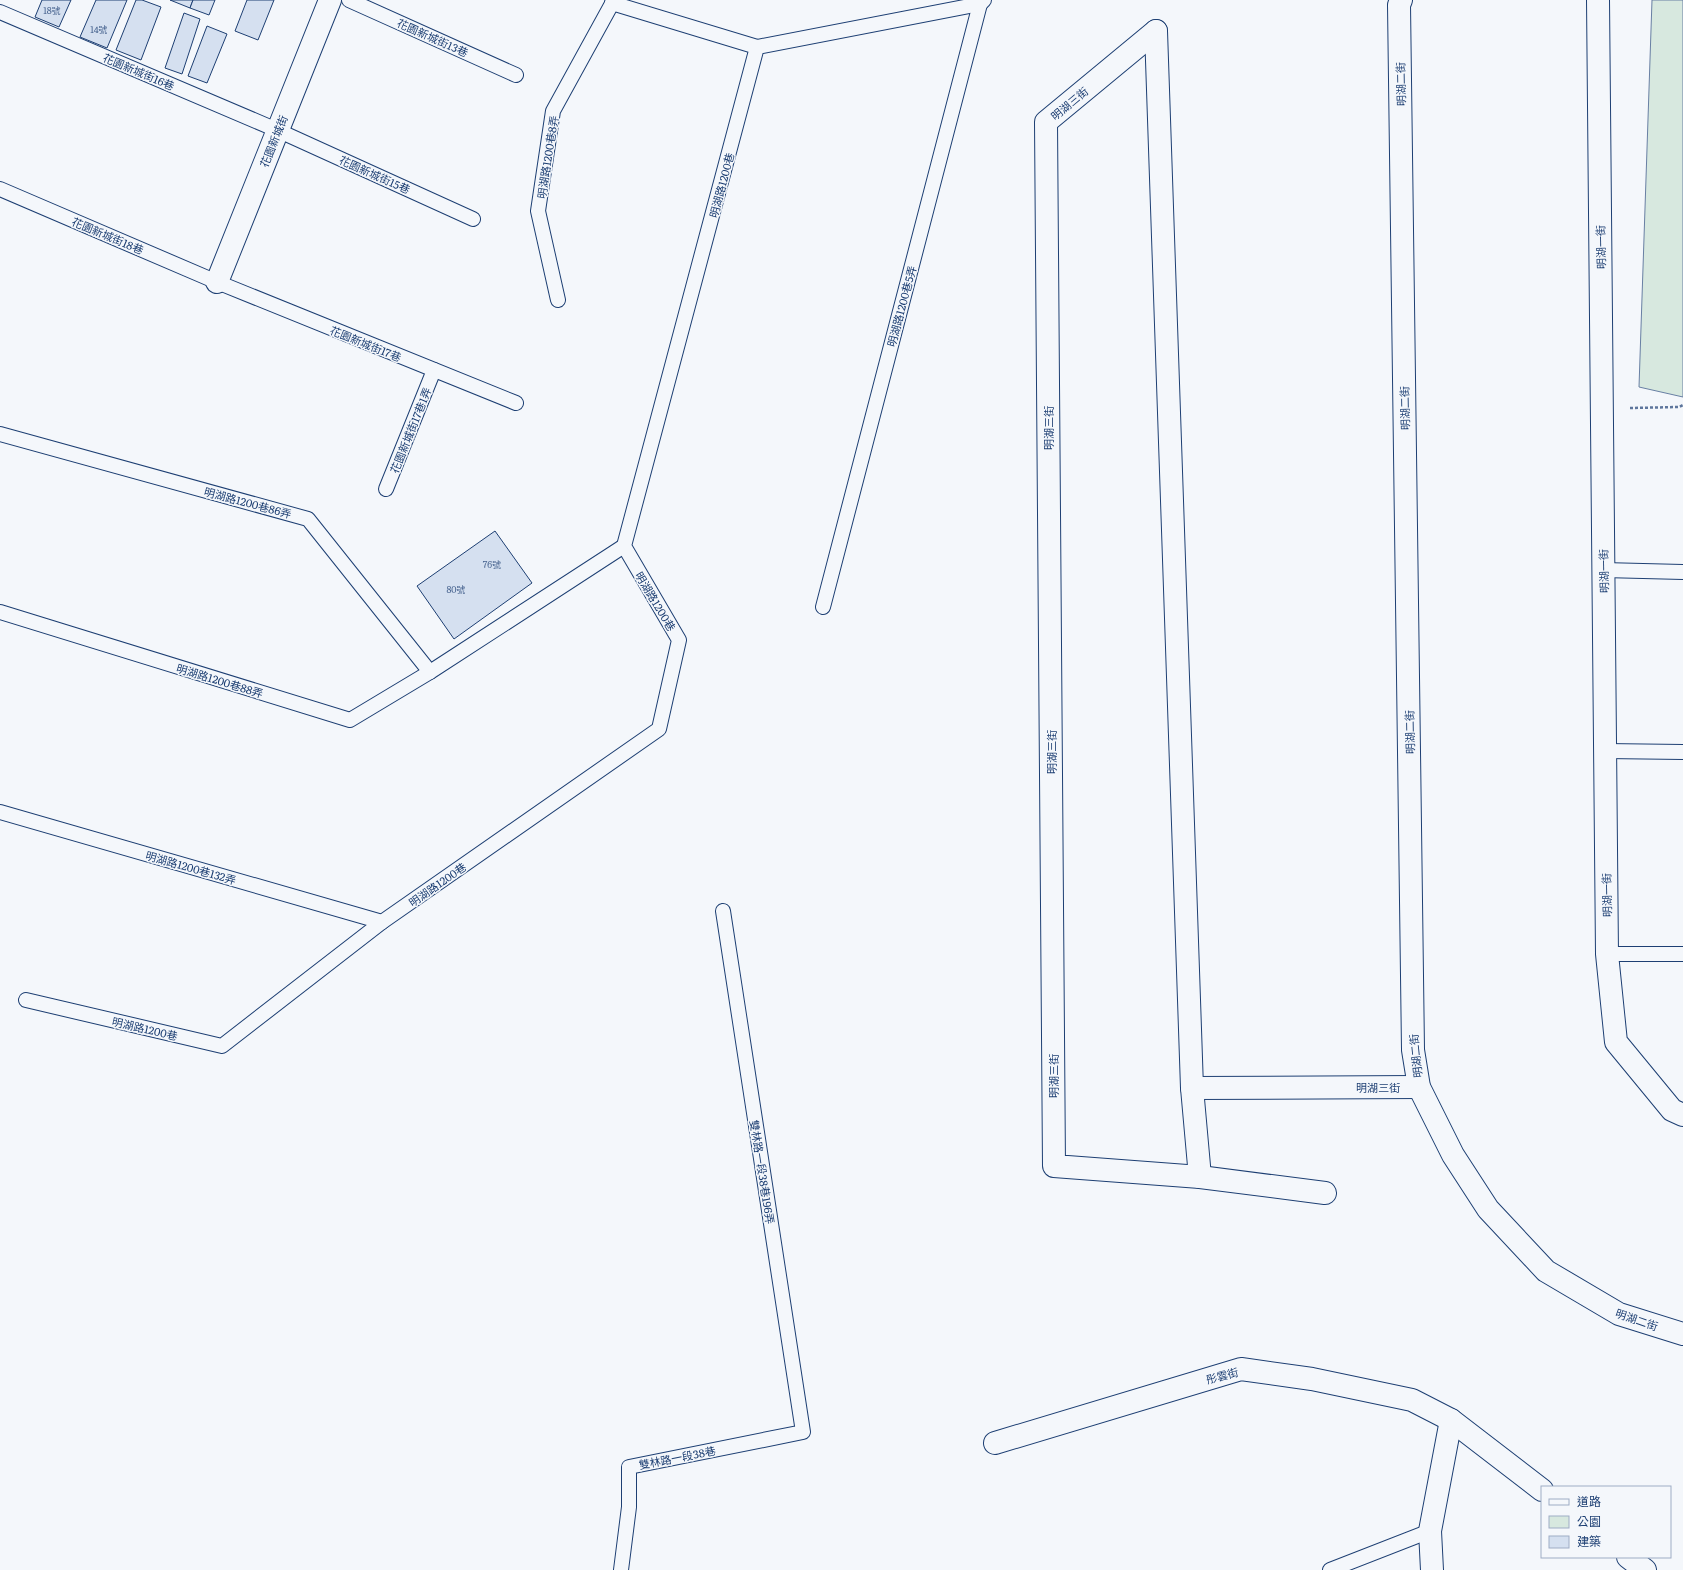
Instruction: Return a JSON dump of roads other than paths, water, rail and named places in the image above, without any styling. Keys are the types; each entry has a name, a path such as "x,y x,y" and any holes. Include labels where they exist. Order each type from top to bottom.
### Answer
{"street":[{"name":"花園新城街","path":"216,282 330,0"},
{"name":"明湖二街","path":"1401,0 1399,5 1412,1050 1419,1087 1453,1155 1488,1209 1546,1270 1619,1314 1683,1334"},
{"name":"明湖一街","path":"1598,0 1607,954 1616,1042 1672,1110 1683,1115"},
{"name":"明湖三街","path":"1200,1177 1192,1088 1156,31 1046,122 1054,1166 1200,1177 1325,1194"},
{"name":"明湖三街","path":"1192,1088 1419,1087"},
{"name":"彤雲街","path":"995,1443 1241,1369 1312,1378 1412,1400 1451,1420 1541,1489"},
{"path":"1432,1570 1430,1531 1451,1420"},
{"path":"1629,1558 1645,1570"}],"lane":[{"name":"花園新城街13巷","path":"349,0 516,75"},
{"name":"明湖路1200巷8弄","path":"558,300 538,211 553,112 613,1 757,47"},
{"path":"757,47 982,2"},
{"name":"明湖路1200巷5弄","path":"823,608 982,2"},
{"name":"花園新城街16巷","path":"0,12 277,130"},
{"name":"明湖路1200巷","path":"26,1000 222,1046 382,922 659,729 679,640 624,546 757,47"},
{"name":"花園新城街15巷","path":"277,130 473,219"},
{"name":"花園新城街18巷","path":"0,189 216,282"},
{"name":"花園新城街17巷","path":"216,282 516,403"},
{"name":"花園新城街17巷1弄","path":"386,489 434,370"},
{"name":"明湖路1200巷86弄","path":"0,434 308,519 430,672"},
{"path":"430,672 624,546"},
{"path":"1603,570 1683,572"},
{"name":"明湖路1200巷88弄","path":"0,612 350,720 430,672"},
{"path":"1605,751 1683,752"},
{"name":"明湖路1200巷132弄","path":"0,812 382,922"},
{"name":"雙林路一段38巷196弄","path":"723,911 804,1432"},
{"path":"1607,954 1683,954"},
{"name":"雙林路一段38巷","path":"621,1570 629,1507 629,1467 804,1432"},
{"path":"1330,1570 1430,1531"}]}
